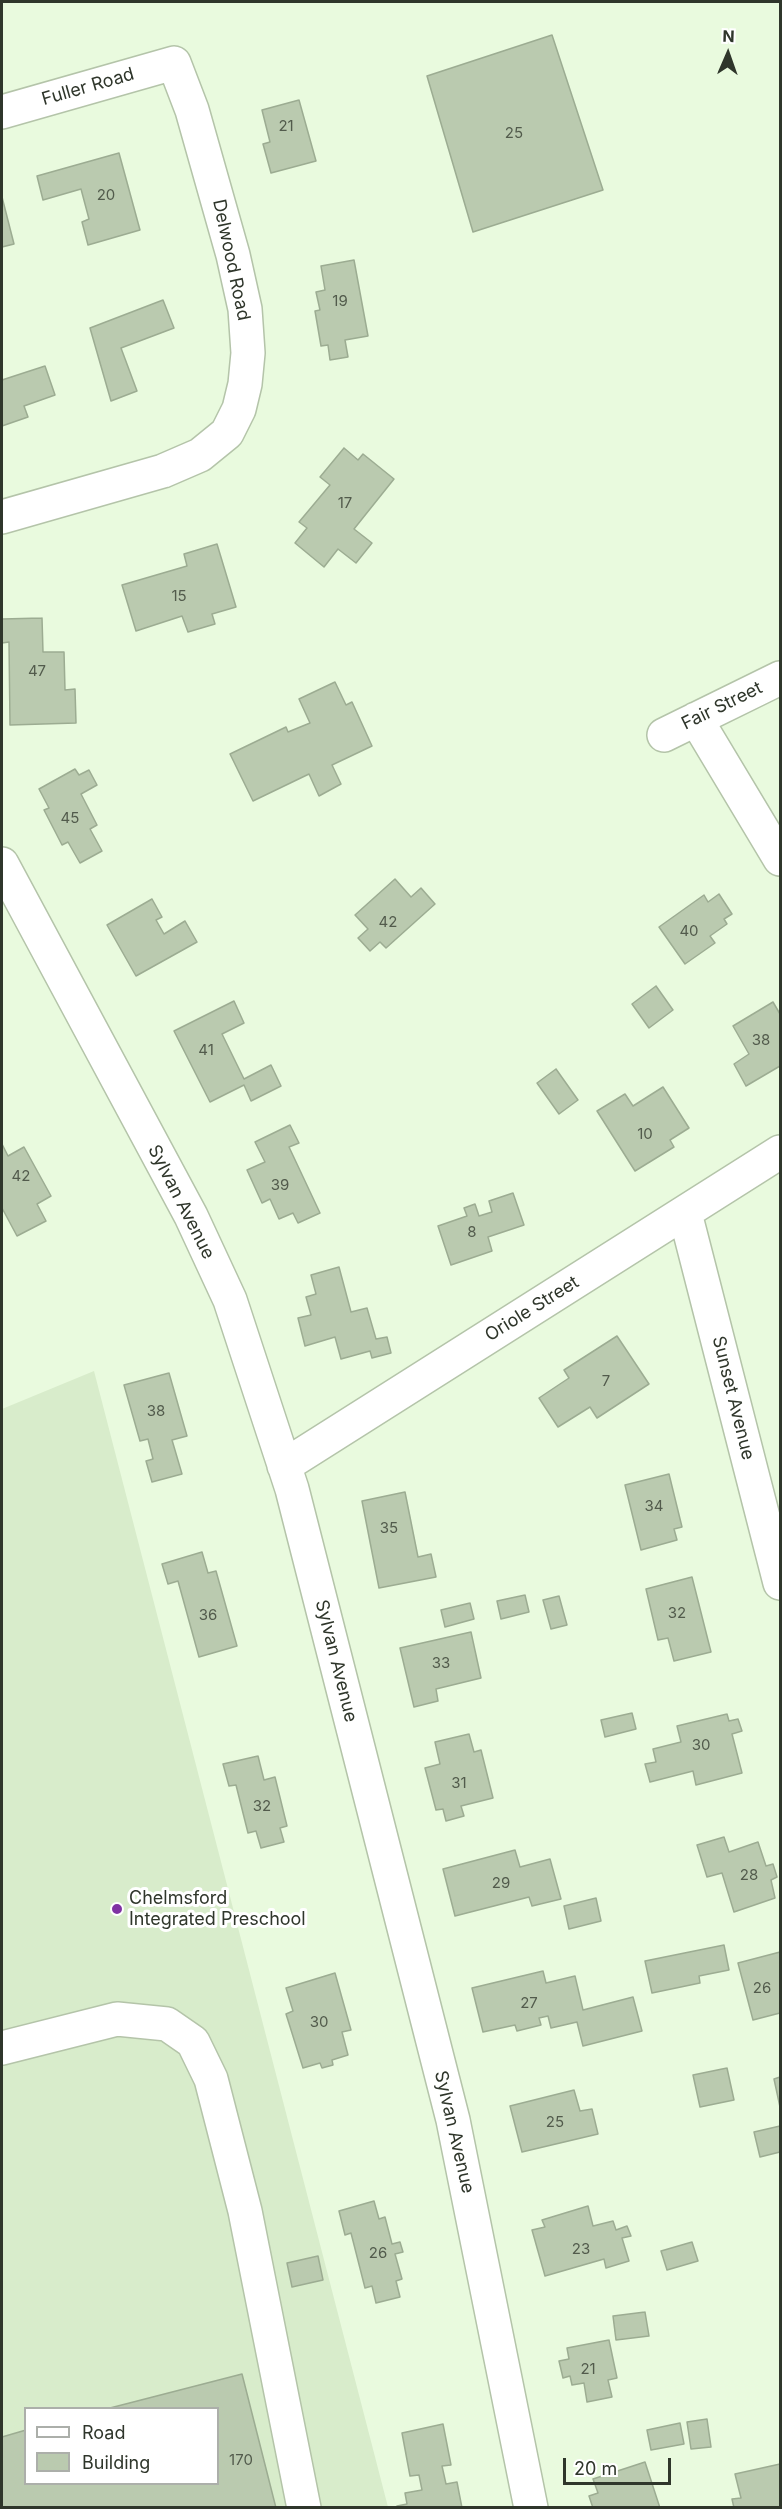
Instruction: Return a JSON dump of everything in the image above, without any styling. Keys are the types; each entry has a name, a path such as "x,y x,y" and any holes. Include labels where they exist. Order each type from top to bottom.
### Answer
{"street":[{"name":"Fuller Road","path":"2,112 174,63"},
{"name":"Delwood Road","path":"2,517 163,471 200,455 227,434 239,409 245,384 248,353 245,309 208,162 174,63"},
{"name":"Fair Street","path":"664,735 780,678"},
{"path":"696,719 780,859"},
{"name":"Sylvan Avenue","path":"2,864 191,1216 230,1300 284,1466 453,2120 531,2508"},
{"name":"Oriole Street","path":"284,1466 780,1152"},
{"name":"Sunset Avenue","path":"685,1212 780,1583"},
{"path":"2,2048 117,2019 167,2024 193,2043 211,2079 245,2211 304,2508"}],"shaded area":[{"name":"Chelmsford Integrated Preschool","path":"94,1371 388,2507 2,2508 2,1409"}],"building":[{"path":"552,35 603,190 473,232 427,76"},
{"path":"299,100 316,161 271,173 263,144 270,142 262,110"},
{"path":"119,153 140,230 88,245 82,222 89,219 81,189 43,200 37,176"},
{"path":"2,197 14,244 2,247"},
{"path":"354,260 368,336 345,340 348,357 330,360 328,345 321,346 315,311 320,310 316,292 325,290 321,266"},
{"path":"163,300 174,328 121,348 137,391 111,401 90,328"},
{"path":"45,366 55,395 24,406 28,417 2,426 2,380"},
{"path":"344,448 358,460 363,454 394,479 354,529 372,543 356,563 338,549 324,567 295,543 307,528 299,522 330,485 320,477"},
{"path":"217,544 236,607 212,614 215,624 188,632 182,616 136,631 122,585 187,566 184,554"},
{"path":"42,618 43,652 64,652 65,690 75,689 76,723 10,725 9,642 2,643 2,619"},
{"path":"335,682 346,705 352,702 372,746 332,765 341,784 319,796 309,774 253,801 230,754 286,727 288,732 310,723 299,699"},
{"path":"75,769 79,775 89,770 97,785 81,794 97,825 90,829 102,851 80,863 68,842 62,845 44,810 49,808 39,789"},
{"path":"395,879 411,897 421,888 435,904 386,948 380,942 370,951 358,938 368,929 355,915"},
{"path":"719,894 732,914 724,919 727,924 710,936 715,943 685,964 659,927 704,895 708,902"},
{"path":"152,899 162,917 156,920 164,934 185,921 197,942 136,976 107,925"},
{"path":"656,986 673,1010 649,1028 632,1004"},
{"path":"234,1001 244,1023 222,1034 244,1079 271,1065 281,1086 251,1101 244,1085 210,1102 174,1031"},
{"path":"773,1002 780,1014 780,1066 746,1086 734,1064 749,1054 733,1026"},
{"path":"556,1069 578,1100 559,1114 537,1083"},
{"path":"663,1087 689,1128 670,1140 674,1147 635,1171 597,1111 625,1094 633,1106"},
{"path":"290,1125 299,1143 289,1147 320,1213 298,1223 293,1213 279,1219 270,1199 262,1203 247,1170 265,1162 255,1142"},
{"path":"2,1144 8,1156 24,1147 51,1196 37,1204 46,1221 17,1236 2,1208"},
{"path":"513,1193 524,1225 488,1237 492,1251 451,1265 438,1226 467,1216 464,1208 475,1204 479,1216 492,1212 489,1201"},
{"path":"339,1267 351,1312 367,1308 376,1339 387,1337 391,1353 372,1358 370,1351 341,1359 335,1337 305,1346 298,1318 311,1315 306,1297 316,1294 311,1275"},
{"path":"617,1336 649,1384 597,1418 590,1407 558,1427 539,1398 569,1378 564,1370"},
{"path":"169,1373 187,1436 172,1440 182,1474 152,1482 146,1461 153,1459 148,1439 140,1441 124,1385"},
{"path":"669,1474 682,1527 674,1529 677,1540 641,1550 625,1485"},
{"path":"405,1492 418,1557 431,1554 436,1577 379,1588 362,1501"},
{"path":"202,1552 208,1573 216,1571 237,1646 199,1657 178,1581 168,1584 162,1564"},
{"path":"692,1577 711,1652 674,1661 668,1638 658,1640 646,1589"},
{"path":"525,1595 529,1612 501,1619 497,1601"},
{"path":"559,1596 567,1625 551,1629 543,1600"},
{"path":"470,1603 474,1619 445,1627 441,1610"},
{"path":"471,1632 481,1678 436,1689 438,1701 414,1707 400,1648"},
{"path":"632,1713 636,1729 605,1737 601,1720"},
{"path":"727,1714 729,1721 738,1719 742,1731 732,1734 742,1773 696,1785 693,1771 650,1782 645,1764 656,1762 653,1749 681,1742 677,1726"},
{"path":"469,1734 474,1752 481,1750 493,1798 461,1806 464,1816 446,1821 443,1809 436,1810 425,1768 440,1764 435,1742"},
{"path":"258,1756 264,1780 275,1777 287,1826 280,1828 284,1842 261,1848 256,1831 248,1833 236,1785 229,1786 223,1764"},
{"path":"724,1837 729,1852 758,1842 766,1866 773,1864 777,1877 771,1880 775,1898 734,1912 722,1873 707,1877 697,1845"},
{"path":"515,1850 520,1867 550,1859 561,1899 532,1906 529,1897 455,1916 443,1869"},
{"path":"596,1898 601,1921 569,1929 564,1906"},
{"path":"724,1945 729,1970 699,1976 700,1983 652,1993 645,1961"},
{"path":"780,1952 780,2013 753,2020 738,1963"},
{"path":"543,1971 546,1983 575,1976 583,2010 633,1997 642,2031 583,2046 577,2022 551,2028 548,2016 539,2018 541,2025 517,2031 515,2025 483,2032 472,1988"},
{"path":"335,1973 351,2030 342,2032 348,2055 332,2060 333,2065 322,2068 320,2063 303,2068 286,2014 293,2011 286,1988"},
{"path":"727,2068 734,2100 700,2107 693,2075"},
{"path":"780,2077 780,2107 774,2079"},
{"path":"574,2090 580,2111 592,2109 598,2134 522,2152 510,2106"},
{"path":"780,2126 780,2152 760,2157 754,2132"},
{"path":"374,2201 379,2219 385,2217 392,2244 400,2242 403,2252 395,2254 402,2279 396,2281 400,2297 376,2303 372,2286 365,2288 351,2233 345,2235 339,2211"},
{"path":"588,2206 593,2226 613,2221 616,2230 627,2226 631,2236 622,2238 629,2261 606,2268 604,2259 545,2276 532,2230 545,2227 542,2220"},
{"path":"692,2242 698,2261 667,2270 661,2251"},
{"path":"318,2256 323,2280 292,2287 287,2263"},
{"path":"645,2312 649,2336 616,2340 613,2316"},
{"path":"609,2340 617,2378 608,2380 612,2397 587,2402 584,2383 572,2385 570,2376 563,2378 559,2361 569,2359 567,2348"},
{"path":"242,2374 276,2508 2,2508 2,2437 24,2431 24,2485 219,2485 219,2407 114,2407"},
{"path":"707,2419 711,2447 691,2449 687,2422"},
{"path":"680,2423 684,2444 651,2450 647,2430"},
{"path":"443,2424 451,2465 442,2466 446,2484 457,2482 462,2508 398,2508 397,2506 407,2504 405,2493 422,2490 419,2475 410,2476 402,2433"},
{"path":"645,2462 660,2508 593,2508 589,2496 598,2493 593,2479"},
{"path":"780,2464 780,2508 734,2508 732,2499 741,2498 735,2474"}],"place":[{"name":"Chelmsford Integrated Preschool","path":"117,1909"}]}
